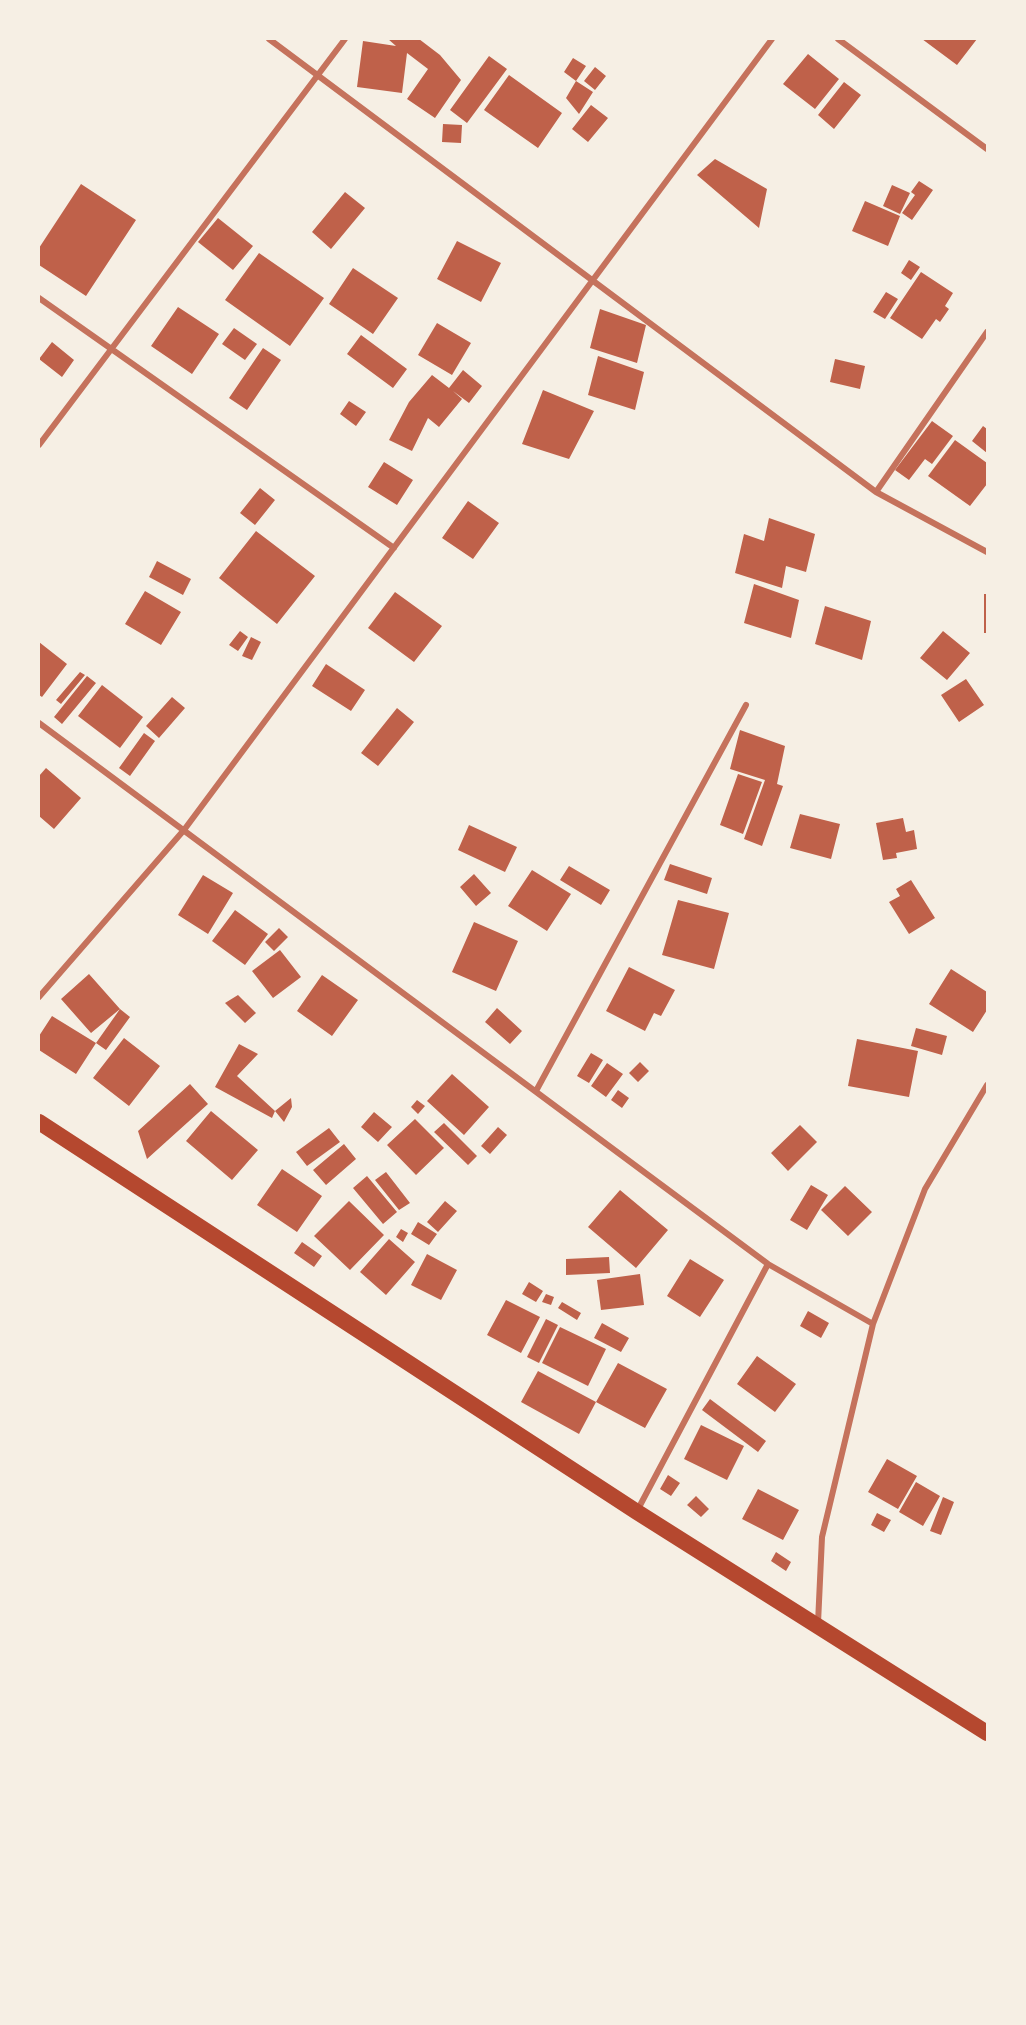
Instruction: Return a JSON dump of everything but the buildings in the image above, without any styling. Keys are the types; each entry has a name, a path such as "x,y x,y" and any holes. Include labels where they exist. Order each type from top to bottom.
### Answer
{"highway":[{"path":"39,1122 637,1512 987,1733"}],"street":[{"path":"269,39 876,492 987,552"},
{"path":"39,445 345,39"},
{"path":"39,997 184,830 772,39"},
{"path":"838,39 987,149"},
{"path":"39,298 394,548"},
{"path":"876,492 987,332"},
{"path":"536,1091 746,705"},
{"path":"39,723 768,1264 873,1324"},
{"path":"818,1627 822,1537 873,1324 925,1189 987,1085"},
{"path":"637,1512 768,1264"}]}
